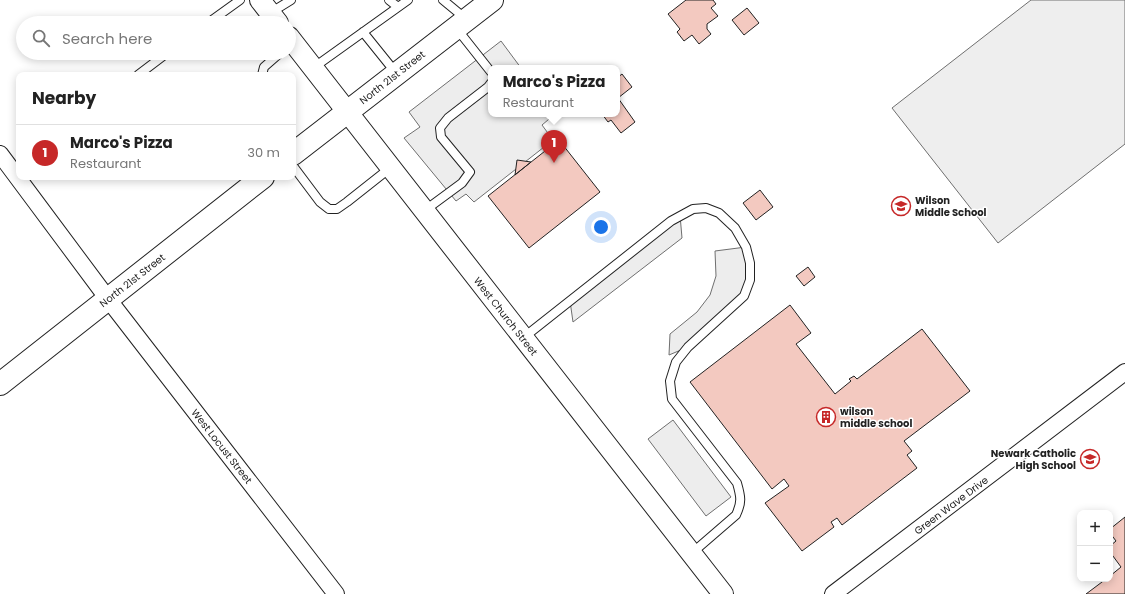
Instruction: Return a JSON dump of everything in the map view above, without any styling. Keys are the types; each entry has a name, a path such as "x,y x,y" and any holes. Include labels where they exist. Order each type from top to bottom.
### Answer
{"main road":[{"name":"North 21st Street","path":"296,152 492,0"},
{"name":"North 21st Street","path":"0,384 254,182"}],"street":[{"name":"West Church Street","path":"296,52 313,68 723,594"},
{"name":"West Locust Street","path":"0,154 16,169"},
{"name":"West Locust Street","path":"24,180 108,299 336,594"},
{"name":"Green Wave Drive","path":"833,594 1125,372"}],"lane":[{"path":"218,16 240,0"},
{"path":"269,12 291,0"},
{"path":"389,0 398,7"},
{"path":"313,68 408,0"},
{"path":"443,0 461,23 488,67"},
{"path":"363,32 396,74"},
{"path":"142,72 157,60"},
{"path":"263,72 264,67 271,60"},
{"path":"424,211 462,183 470,172 442,137 440,128 448,118 488,88"},
{"path":"296,170 320,202 329,209 337,209 390,168"},
{"path":"523,338 671,221 693,209 706,208 718,213 735,228 746,247 750,263 750,280 744,296 684,352 676,362 670,381 672,399 737,483 741,498 740,507 736,515 691,554"}],"shaded area":[{"path":"1031,0 1125,0 1125,144 998,243 892,108"},
{"path":"501,41 519,65 488,65 488,117 551,117 542,125 553,140 474,202 466,194 456,201 404,138 420,127 409,112"},
{"path":"680,215 682,238 573,322 570,301"},
{"path":"746,247 750,263 744,296 688,347 669,355 670,334 697,312 710,295 716,276 715,251"},
{"path":"673,420 731,497 706,516 648,439"}],"building":[{"path":"686,0 713,0 716,4 711,8 718,16 707,24 707,29 711,34 699,44 692,35 684,41 677,32 680,29 668,14"},
{"path":"747,8 759,23 744,35 732,20"},
{"path":"622,74 632,87 620,96 620,76"},
{"path":"620,101 635,122 621,133 611,120 608,122 604,117 620,117"},
{"path":"559,140 600,192 529,248 488,196"},
{"path":"517,160 531,162 515,175"},
{"path":"760,190 773,207 756,220 743,203"},
{"path":"808,267 815,277 804,286 796,276"},
{"name":"wilson middle school","path":"790,305 811,333 796,344 835,394 851,381 849,379 854,376 857,379 922,329 970,391 904,441 912,451 907,455 917,468 842,525 837,518 831,522 834,527 802,551 765,503 789,486 784,479 772,489 690,382"},
{"path":"1125,517 1125,594 1086,594 1102,582 1113,582 1113,574 1121,567 1113,556 1113,544 1116,541 1113,537 1113,527"}],"place":[{"name":"Marco's Pizza","path":"554,163"},
{"name":"Wilson Middle School","path":"901,206"},
{"name":"wilson middle school","path":"826,417"},
{"name":"Newark Catholic High School","path":"1090,459"}]}
